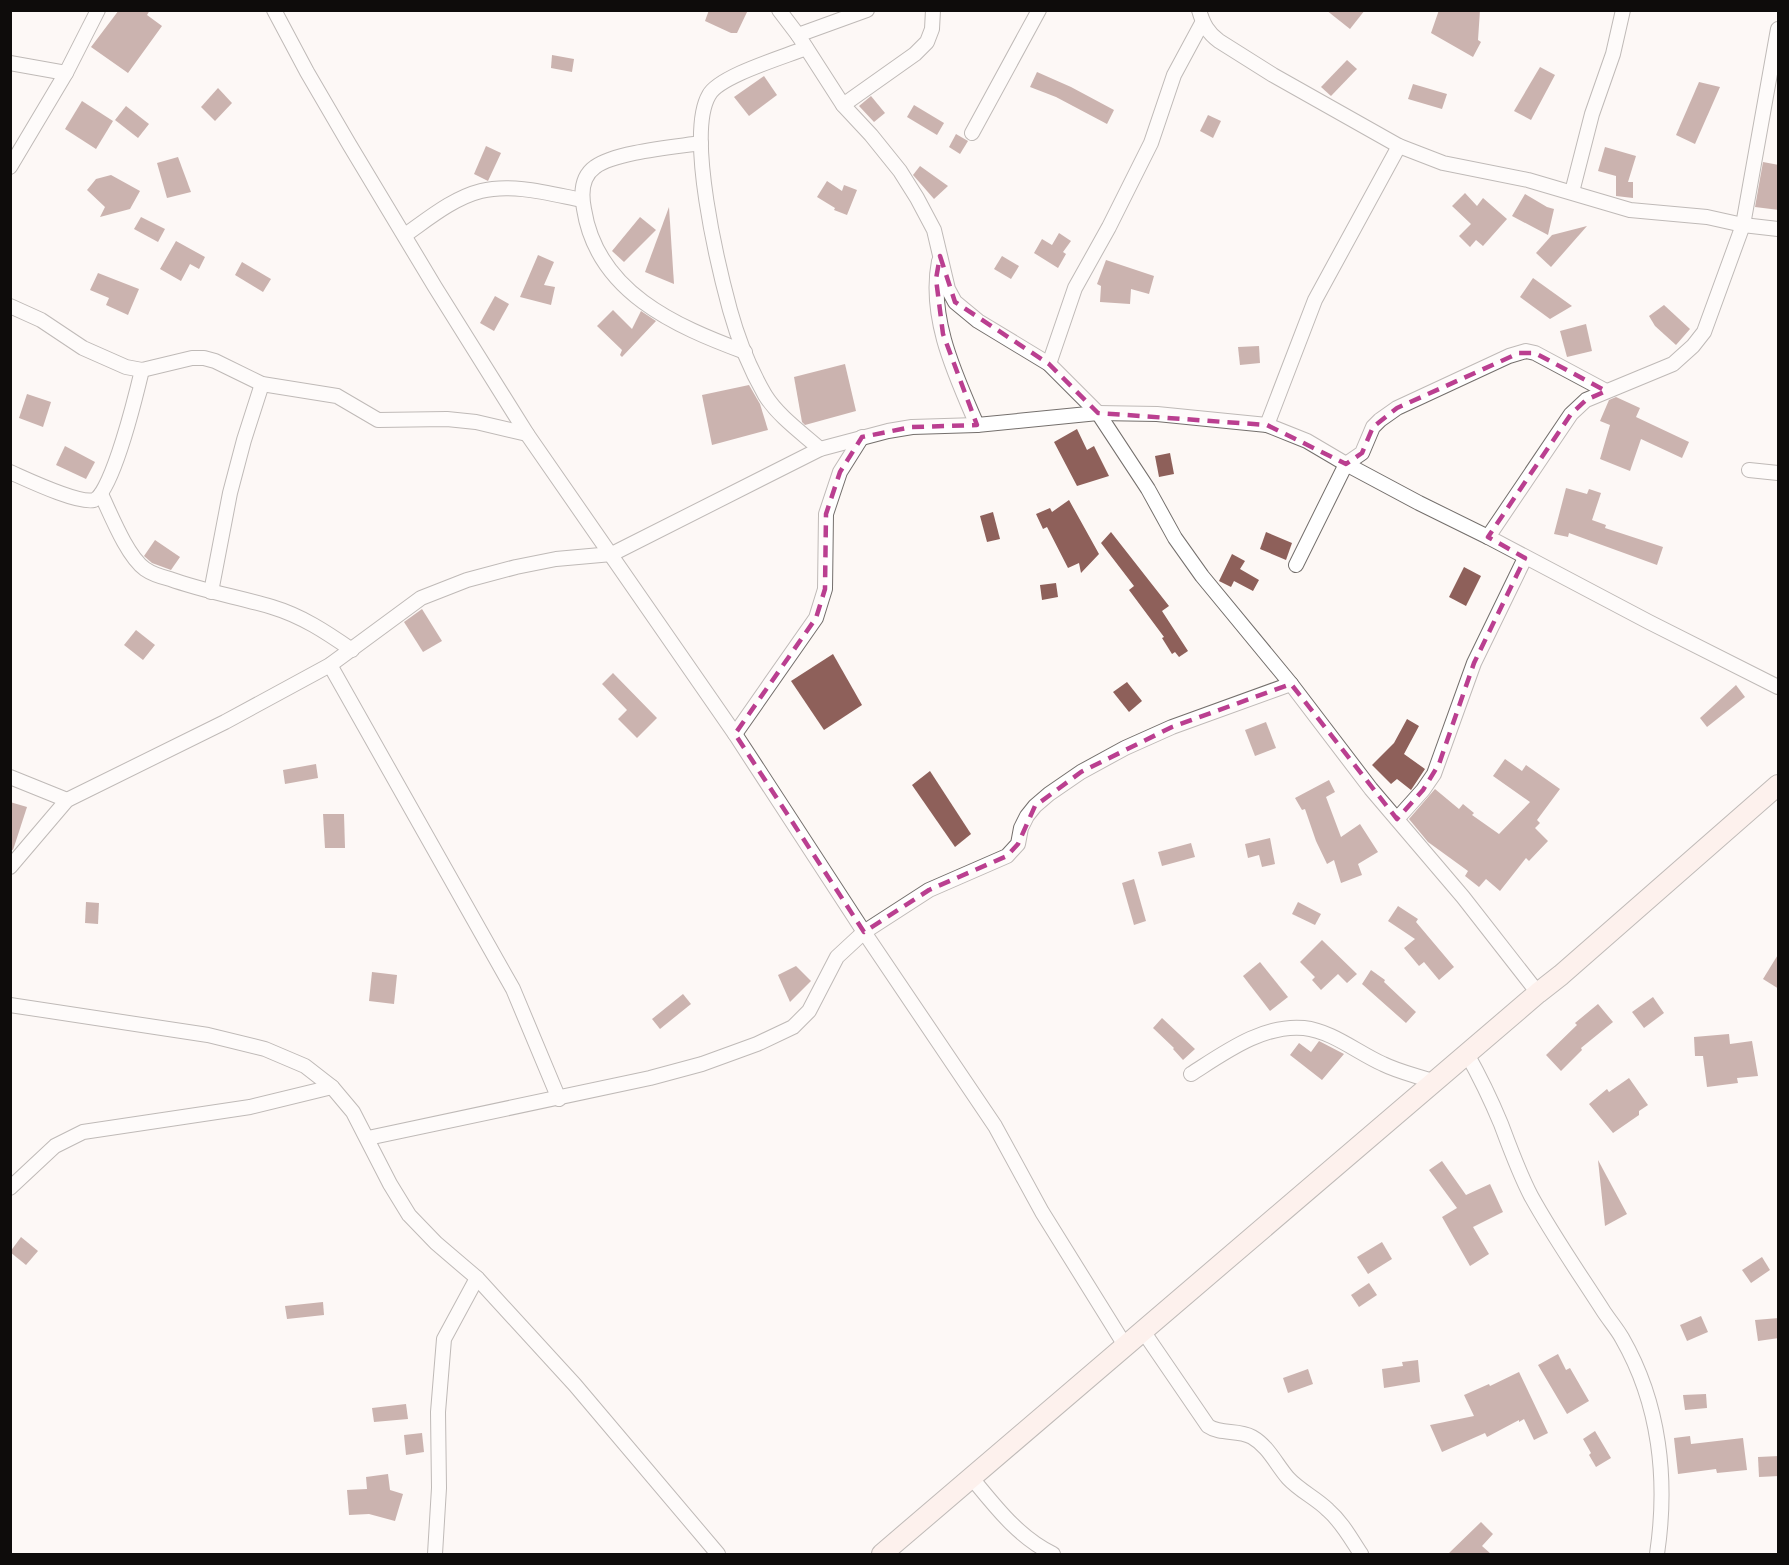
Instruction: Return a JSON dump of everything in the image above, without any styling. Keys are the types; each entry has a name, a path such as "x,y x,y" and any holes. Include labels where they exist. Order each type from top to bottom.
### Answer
{"main road":[{"path":"882,1554 1538,993 1562,975 1779,785"}],"street":[{"path":"10,167 66,73 98,10"},
{"path":"274,10 307,72 435,287 527,434 735,734 864,932 995,1126 1042,1212 1126,1347"},
{"path":"779,10 843,105 872,135 911,189 934,230 948,289 955,302 978,321 1049,364 1098,413 1148,489 1175,538 1234,616 1292,684 1371,789 1463,897 1538,993"},
{"path":"798,35 867,10"},
{"path":"843,105 915,54 927,42 932,28 933,10"},
{"path":"972,133 1039,10"},
{"path":"1572,192 1592,114 1613,54 1623,10"},
{"path":"1201,17 1211,35 1273,75 1399,146 1443,163 1527,180 1630,210 1707,217 1743,225 1779,229"},
{"path":"1049,364 1075,288 1109,227 1151,142 1174,75 1201,17"},
{"path":"1488,537 1571,414 1586,400 1673,364 1693,346 1704,332 1743,225 1779,29"},
{"path":"806,48 724,80 709,94 703,111 701,143 706,198 716,251 731,312 745,352 766,396 778,411 820,449"},
{"path":"10,63 66,73"},
{"path":"701,143 626,156 596,166 584,183 582,200 588,229 607,268 625,289 645,305 703,337 745,352"},
{"path":"1267,425 1315,300 1399,146"},
{"path":"405,235 460,199 480,191 522,190 582,200"},
{"path":"940,256 936,279 937,307 955,375 976,425"},
{"path":"10,306 41,320 104,359 142,370 198,357 215,361 262,384 337,396 378,420 447,419 476,422 527,434"},
{"path":"1296,565 1346,464 1362,453 1373,427 1397,408 1519,353 1535,353 1606,391"},
{"path":"10,472 56,491 85,500 95,500 101,494 118,455 142,370"},
{"path":"212,592 230,493 262,384"},
{"path":"10,867 67,800 225,722 330,665 421,598 467,580 516,567 555,559 612,554 820,449 861,437 912,427 976,425 1098,413 1157,414 1267,425 1307,441 1346,464 1525,558 1779,687"},
{"path":"735,734 816,618 825,590 826,514 840,472 861,437"},
{"path":"1749,470 1779,473"},
{"path":"101,494 119,533 143,568 164,578 292,613 314,624 352,650"},
{"path":"1397,819 1434,774 1474,663 1525,558"},
{"path":"330,665 513,989 559,1099"},
{"path":"368,1138 650,1078 702,1064 757,1044 793,1027 809,1011 837,957 864,932 929,890 1007,856 1018,844 1021,828 1035,806 1080,772 1172,727 1292,684"},
{"path":"10,777 67,800"},
{"path":"10,1005 208,1035 265,1049 304,1066 332,1088 353,1112 390,1184 409,1215 436,1243 477,1278 575,1385 718,1554"},
{"path":"1191,1074 1237,1045 1264,1034 1285,1029 1305,1028 1327,1035 1384,1065 1435,1082"},
{"path":"1467,1054 1485,1088 1530,1194 1621,1336 1650,1404 1660,1455 1662,1502 1657,1554"},
{"path":"10,1188 55,1146 83,1132 250,1107 332,1088"},
{"path":"435,1554 439,1488 438,1412 444,1339 477,1278"},
{"path":"1143,1331 1208,1426 1221,1432 1248,1435 1262,1443 1287,1477 1300,1490 1328,1509 1360,1554"},
{"path":"971,1477 1007,1521 1027,1539 1053,1554"}],"highlighted area":[{"path":"940,256 955,302 1049,364 1098,413 1267,425 1346,464 1362,453 1373,427 1397,408 1519,353 1535,353 1606,391 1586,400 1571,414 1488,537 1525,558 1474,663 1439,764 1423,790 1397,819 1291,684 1172,727 1081,772 1035,806 1018,844 1007,856 929,890 864,932 735,734 816,618 825,589 826,514 840,472 862,437 912,427 977,425 943,334 936,279"}],"building":[{"path":"119,10 150,10 147,15 162,26 128,73 91,47"},
{"path":"709,10 748,10 737,33 731,33 705,21"},
{"path":"1326,10 1365,10 1350,29"},
{"path":"1439,10 1480,10 1478,40 1481,42 1473,57 1431,33"},
{"path":"552,55 574,59 572,72 551,68"},
{"path":"1347,60 1357,69 1331,96 1321,87"},
{"path":"1540,67 1555,75 1531,120 1514,111"},
{"path":"1037,72 1114,110 1107,124 1056,97 1030,87"},
{"path":"764,76 777,95 749,116 734,97"},
{"path":"1699,82 1720,87 1695,144 1676,135"},
{"path":"1413,84 1447,94 1442,109 1408,99"},
{"path":"218,88 232,103 215,121 201,107"},
{"path":"871,96 885,113 874,122 859,106"},
{"path":"82,101 113,121 96,149 65,129"},
{"path":"914,105 944,123 937,135 907,117"},
{"path":"126,106 149,124 138,138 115,120"},
{"path":"1208,115 1221,121 1213,138 1200,131"},
{"path":"956,134 968,141 960,154 949,147"},
{"path":"486,146 501,153 488,181 474,174"},
{"path":"1605,147 1636,156 1628,182 1633,182 1633,198 1616,196 1616,176 1598,171"},
{"path":"178,157 191,192 167,198 157,163"},
{"path":"1763,162 1779,165 1779,210 1755,207"},
{"path":"920,166 948,186 934,199 913,175"},
{"path":"111,175 140,191 130,209 100,217 105,207 87,190 96,179"},
{"path":"827,181 842,191 844,185 857,190 847,215 834,210 835,208 817,197"},
{"path":"1465,193 1477,206 1483,198 1507,219 1483,246 1476,240 1470,247 1459,236 1471,224 1452,206"},
{"path":"1525,194 1554,209 1548,235 1512,216"},
{"path":"669,207 674,284 645,272"},
{"path":"141,217 165,229 158,242 134,229"},
{"path":"640,217 656,230 624,262 612,251"},
{"path":"1587,226 1551,267 1536,253 1552,235"},
{"path":"1059,233 1071,241 1063,252 1066,254 1058,268 1034,253 1042,239 1052,245"},
{"path":"176,241 205,257 199,269 190,264 181,281 160,269"},
{"path":"538,255 554,262 544,285 555,287 551,305 520,297"},
{"path":"1002,256 1019,266 1011,279 994,269"},
{"path":"1106,260 1154,276 1149,294 1131,289 1130,304 1100,302 1101,286 1097,284"},
{"path":"242,262 271,279 263,292 235,275"},
{"path":"98,273 139,289 128,315 106,305 109,298 90,290"},
{"path":"1533,278 1572,306 1550,319 1520,297"},
{"path":"495,296 509,304 494,331 480,323"},
{"path":"1664,305 1690,329 1676,345 1655,326 1649,316"},
{"path":"613,310 632,329 641,311 656,321 622,357 620,355 622,350 597,326"},
{"path":"1586,324 1592,351 1567,357 1560,331"},
{"path":"1259,346 1260,363 1240,365 1238,347"},
{"path":"845,364 856,411 805,425 802,422 794,377"},
{"path":"749,385 760,404 768,430 712,445 702,395"},
{"path":"27,394 51,402 43,427 19,418"},
{"path":"1616,397 1640,408 1636,417 1689,442 1682,458 1641,439 1630,471 1600,459 1610,425 1600,421 1609,400"},
{"path":"1077,429 1087,450 1094,446 1109,476 1077,486 1054,442"},
{"path":"65,446 95,462 86,479 56,465"},
{"path":"1170,453 1174,474 1159,477 1155,456"},
{"path":"1566,488 1587,494 1589,489 1601,493 1592,520 1606,525 1605,528 1663,547 1657,565 1569,533 1568,537 1554,534"},
{"path":"1069,500 1099,554 1081,573 1079,563 1068,568 1047,527 1043,529 1036,514 1050,508 1052,512"},
{"path":"993,512 1000,539 987,542 980,516"},
{"path":"1111,532 1169,606 1162,611 1188,651 1179,657 1175,652 1172,654 1162,638 1164,637 1129,590 1134,586 1101,543"},
{"path":"1266,532 1292,543 1286,560 1260,549"},
{"path":"155,540 180,557 171,570 152,563 144,556"},
{"path":"1232,554 1245,561 1240,569 1259,580 1253,591 1234,581 1231,587 1219,581"},
{"path":"1464,567 1481,576 1466,606 1449,597"},
{"path":"1056,583 1058,597 1042,600 1040,585"},
{"path":"422,609 442,641 423,652 404,622"},
{"path":"136,630 155,645 143,660 124,645"},
{"path":"833,654 862,705 824,730 791,681"},
{"path":"613,673 657,718 637,738 618,719 627,710 602,684"},
{"path":"1127,682 1142,701 1129,712 1113,692"},
{"path":"1736,685 1745,697 1707,727 1700,718"},
{"path":"1407,719 1419,726 1404,754 1425,769 1411,790 1397,779 1391,784 1372,765 1394,743"},
{"path":"1266,722 1276,748 1255,756 1245,730"},
{"path":"1505,759 1522,771 1526,765 1560,789 1537,820 1540,823 1535,828 1548,841 1529,861 1526,858 1500,891 1486,879 1479,887 1465,876 1468,871 1428,842 1409,819 1435,789 1459,809 1463,804 1474,813 1472,815 1499,834 1530,802 1493,776"},
{"path":"316,764 318,778 285,784 283,770"},
{"path":"930,771 971,834 955,847 912,785"},
{"path":"1329,780 1335,792 1326,797 1341,837 1360,824 1378,852 1358,864 1362,875 1341,883 1334,860 1327,864 1305,809 1302,810 1295,798"},
{"path":"10,802 27,807 13,850 10,849"},
{"path":"323,814 344,814 345,848 325,848"},
{"path":"1270,838 1275,864 1262,867 1259,855 1248,858 1245,844"},
{"path":"1191,843 1195,857 1162,866 1158,852"},
{"path":"1134,879 1146,921 1134,925 1122,883"},
{"path":"86,902 99,903 98,924 85,923"},
{"path":"1298,902 1321,914 1315,925 1292,914"},
{"path":"1398,906 1418,919 1416,922 1454,967 1439,980 1424,962 1419,966 1404,948 1415,939 1388,921"},
{"path":"1322,940 1357,974 1347,983 1338,974 1321,990 1312,980 1315,977 1300,962"},
{"path":"1779,953 1779,989 1763,979"},
{"path":"1260,962 1288,997 1270,1011 1243,976"},
{"path":"796,966 811,981 790,1002 778,975"},
{"path":"1371,970 1385,980 1384,982 1416,1012 1406,1023 1362,984"},
{"path":"372,972 397,975 394,1004 369,1001"},
{"path":"683,994 691,1004 660,1029 652,1019"},
{"path":"1653,997 1664,1013 1644,1028 1632,1012"},
{"path":"1598,1004 1613,1022 1581,1048 1582,1050 1561,1071 1546,1055 1577,1025 1575,1023"},
{"path":"1162,1018 1195,1049 1183,1060 1153,1028"},
{"path":"1729,1034 1730,1044 1752,1041 1758,1076 1737,1078 1738,1083 1707,1087 1703,1056 1695,1056 1694,1037"},
{"path":"1319,1041 1344,1054 1322,1080 1290,1055 1299,1043 1311,1052"},
{"path":"1629,1078 1648,1105 1639,1111 1639,1115 1613,1133 1589,1104 1607,1089 1609,1092"},
{"path":"1598,1160 1627,1214 1605,1226"},
{"path":"1442,1161 1466,1195 1490,1184 1503,1212 1473,1227 1489,1254 1470,1266 1442,1217 1457,1208 1429,1170"},
{"path":"21,1237 38,1251 26,1265 10,1252"},
{"path":"1382,1242 1392,1259 1368,1274 1357,1257"},
{"path":"1762,1257 1770,1270 1751,1283 1742,1270"},
{"path":"1369,1283 1377,1295 1359,1307 1351,1295"},
{"path":"323,1302 324,1315 287,1319 285,1306"},
{"path":"1701,1316 1708,1332 1687,1341 1680,1325"},
{"path":"1779,1318 1779,1338 1758,1341 1755,1320"},
{"path":"1558,1354 1566,1370 1570,1368 1589,1401 1567,1414 1538,1365"},
{"path":"1418,1360 1420,1382 1384,1388 1382,1369 1403,1366 1402,1362"},
{"path":"1308,1369 1313,1384 1288,1393 1283,1378"},
{"path":"1519,1372 1548,1433 1534,1440 1524,1419 1487,1437 1485,1433 1442,1452 1430,1425 1474,1416 1464,1395"},
{"path":"1706,1394 1707,1408 1685,1410 1683,1395"},
{"path":"406,1404 408,1419 374,1422 372,1408"},
{"path":"1595,1431 1611,1458 1596,1467 1583,1439"},
{"path":"422,1433 424,1452 406,1455 404,1435"},
{"path":"1690,1436 1691,1444 1743,1438 1747,1470 1717,1473 1716,1469 1678,1474 1674,1438"},
{"path":"1779,1456 1779,1476 1759,1477 1758,1457"},
{"path":"388,1474 390,1490 403,1494 395,1521 369,1514 349,1515 347,1490 367,1489 366,1477"},
{"path":"1481,1522 1493,1534 1482,1546 1491,1554 1448,1554"}]}
